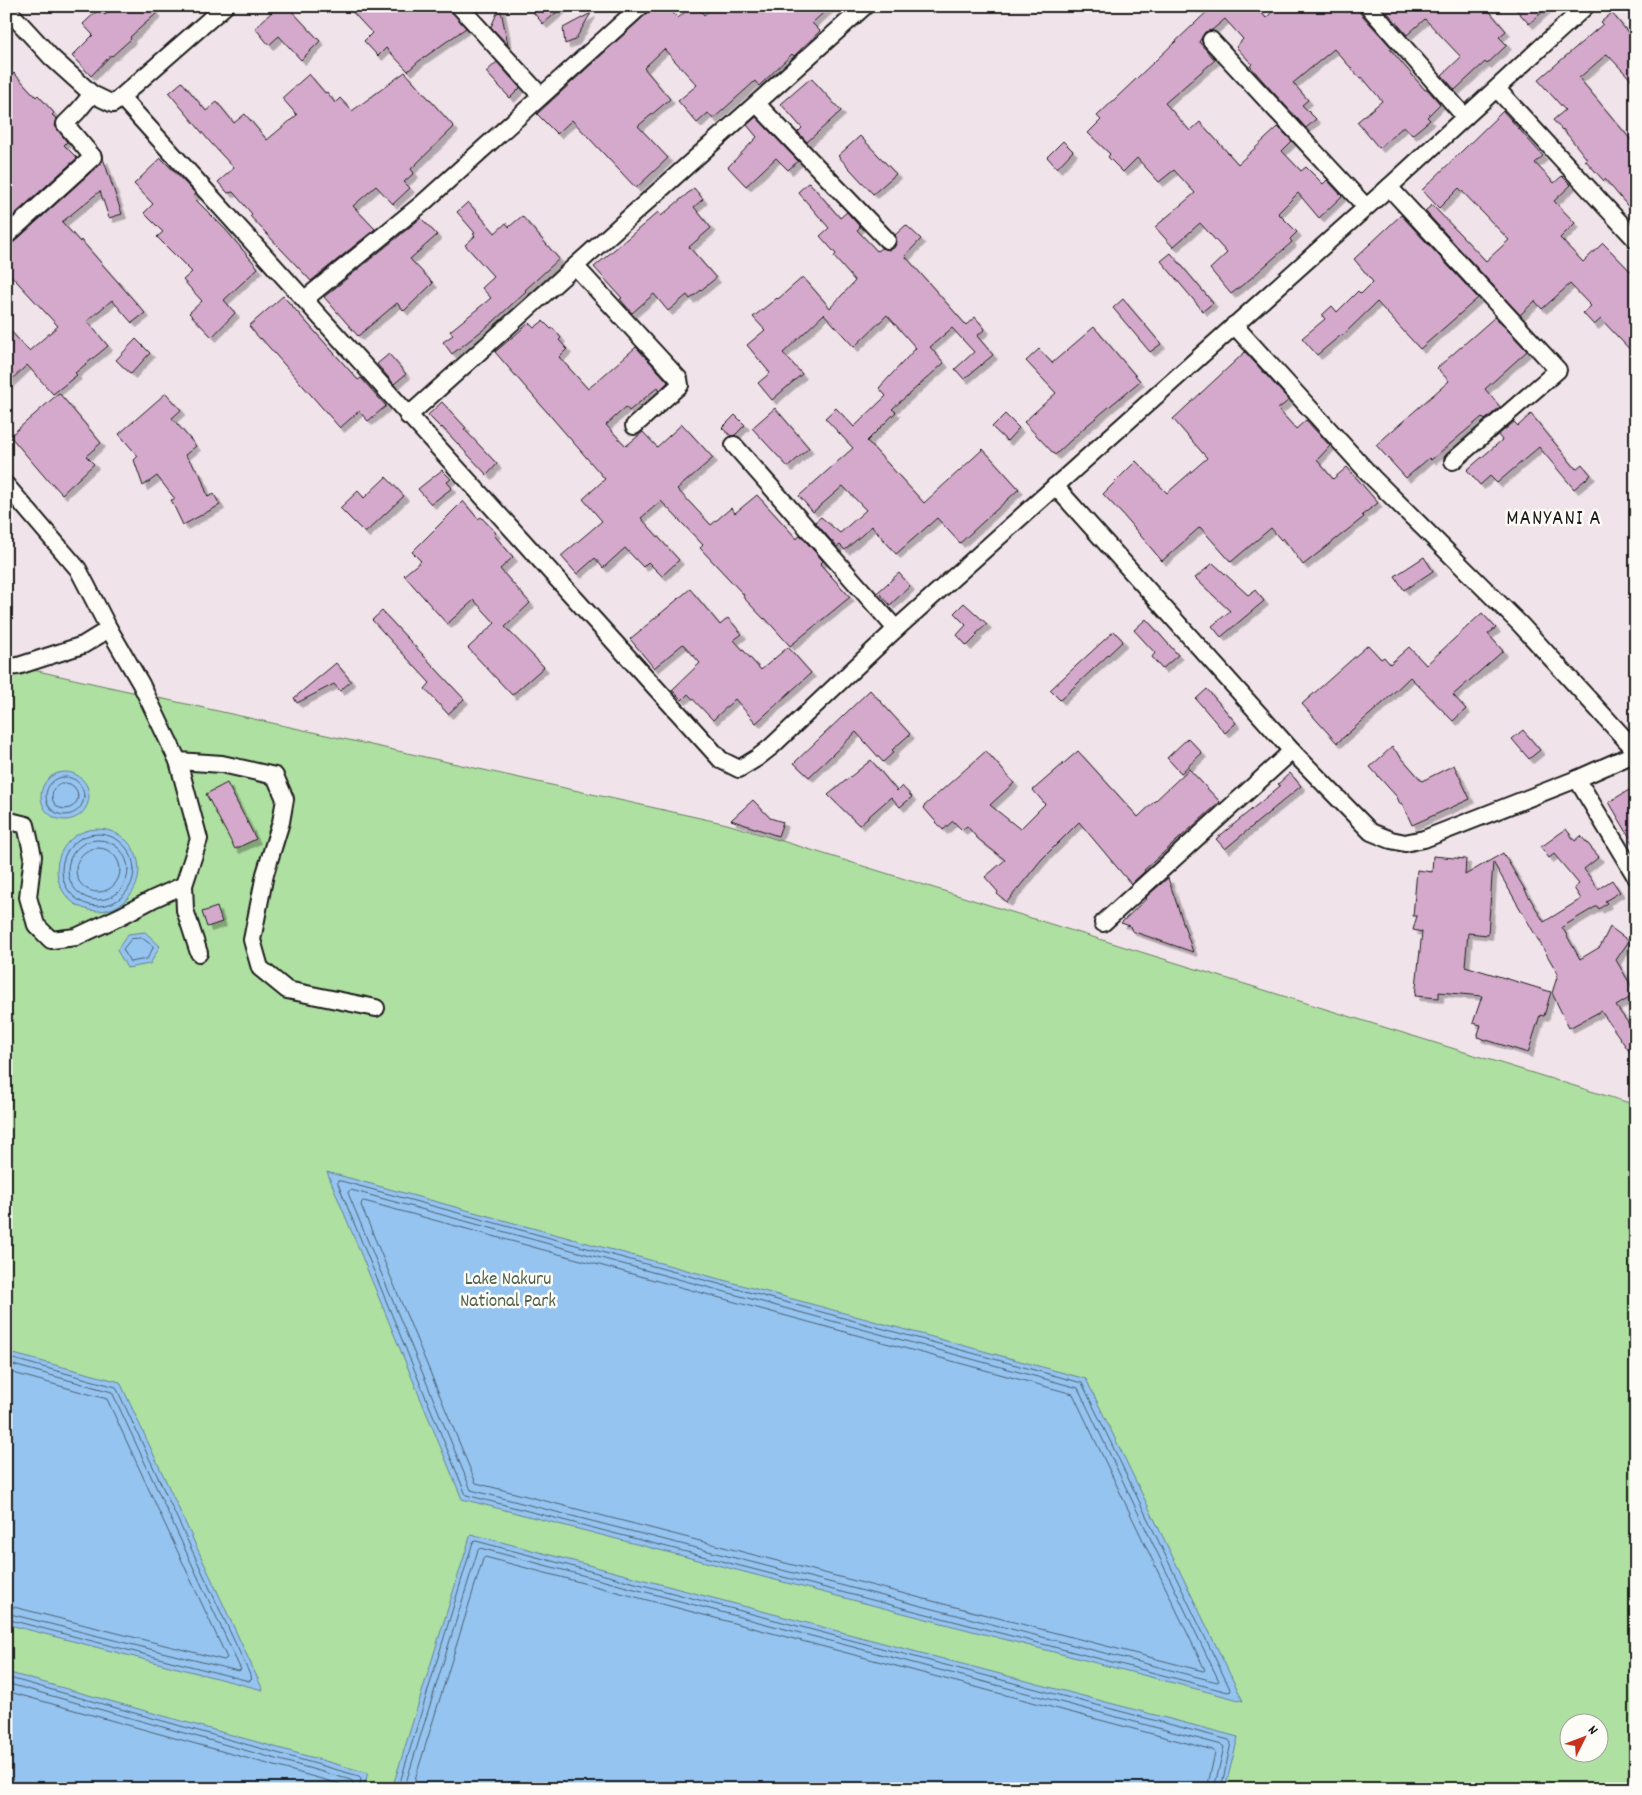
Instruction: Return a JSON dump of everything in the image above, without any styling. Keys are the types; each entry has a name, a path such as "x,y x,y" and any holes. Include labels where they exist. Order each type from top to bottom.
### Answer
{"street":[{"path":"6,8 51,57 92,94 113,104 225,6"},
{"path":"459,6 541,96"},
{"path":"304,299 423,202 641,6"},
{"path":"408,416 865,6"},
{"path":"1368,6 1464,117"},
{"path":"122,97 408,416 721,760 739,769 771,748 896,628 1389,187 1586,6"},
{"path":"1211,40 1366,207"},
{"path":"1497,89 1636,240"},
{"path":"6,236 93,157 65,124 92,94"},
{"path":"757,104 887,240"},
{"path":"1389,187 1558,370 1453,461"},
{"path":"576,267 679,379 680,386 634,426"},
{"path":"1054,486 1292,751 1371,832 1405,843 1424,838 1577,779 1636,752 1520,624 1373,478 1234,325"},
{"path":"734,445 896,628"},
{"path":"6,485 78,569 141,684 178,762 199,838 184,885 184,910 199,953"},
{"path":"6,667 18,666 83,645 109,628"},
{"path":"1103,923 1292,751"},
{"path":"178,762 222,764 275,776 285,798 281,822 265,874 252,940 260,968 287,990 376,1008"},
{"path":"1577,779 1636,877"},
{"path":"6,820 26,825 33,856 28,897 36,925 51,940 76,937 184,885"}],"green space":[{"name":"Lake Nakuru National Park","path":"6,664 727,824 1636,1105 1636,1789 6,1789"}],"water":[{"path":"60,772 70,772 82,779 89,791 89,801 82,813 70,820 60,820 52,816 45,809 41,801 41,791 45,783 52,776"},
{"path":"98,829 114,832 127,841 136,854 139,870 136,886 127,899 114,908 98,911 82,908 69,899 60,886 57,870 60,854 69,841 82,832"},
{"path":"145,932 160,946 150,964 127,968 117,950 128,934"},
{"path":"327,1172 1086,1379 1243,1701 462,1499"},
{"path":"6,1352 120,1382 263,1690 6,1624"},
{"path":"471,1534 1238,1737 1225,1789 392,1789"},
{"path":"6,1672 368,1773 363,1789 6,1789"}],"building":[{"path":"115,6 151,6 157,13 91,76 72,56 93,35 83,24 99,9 105,15"},
{"path":"278,6 287,6 320,41 301,60 279,36 269,45 255,28"},
{"path":"347,6 447,6 466,28 408,71 386,48 378,56 364,41 372,33"},
{"path":"500,6 508,45 491,27"},
{"path":"528,6 564,6 543,24"},
{"path":"655,6 666,6 678,18 692,6 697,6 704,15 714,6 831,6 812,23 820,31 794,56 792,54 759,86 755,81 713,119 708,113 697,123 678,101 697,85 664,49 644,68 670,99 638,126 668,158 636,188 572,120 557,134 537,114"},
{"path":"1213,6 1256,6 1266,18 1278,6 1358,6 1360,13 1392,48 1390,49 1425,90 1427,89 1440,104 1427,117 1430,120 1412,135 1404,126 1379,148 1357,122 1382,101 1362,77 1360,78 1334,49 1293,83 1308,100 1302,105 1316,119 1306,128 1250,66 1252,64 1236,47 1243,39 1225,19 1212,30 1205,32 1199,42 1215,60 1165,103 1190,131 1200,122 1238,164 1278,127 1292,141 1282,151 1301,171 1306,167 1323,184 1327,180 1342,196 1319,218 1298,193 1278,213 1297,232 1290,239 1292,242 1231,294 1210,269 1227,253 1200,223 1173,247 1155,227 1195,193 1174,170 1159,182 1137,158 1123,172 1108,157 1110,154 1088,133 1101,120 1097,116"},
{"path":"1382,6 1485,6 1506,31 1499,37 1507,45 1487,64 1485,62 1455,90 1442,75 1461,57 1425,19 1407,35"},
{"path":"1513,6 1549,6 1529,24"},
{"path":"591,13 575,40 565,44 563,28"},
{"path":"1612,13 1630,35 1636,30 1636,85 1607,54 1579,78 1636,146 1636,216 1605,179 1604,181 1585,160 1587,159 1563,129 1553,120 1565,110 1538,80 1603,24 1601,22"},
{"path":"497,62 520,88 510,98 486,72"},
{"path":"405,72 454,127 411,169 414,173 404,182 410,188 393,204 376,186 353,206 375,229 311,281 250,216 252,214 233,192 228,193 218,182 234,168 169,93 182,82 206,111 217,102 234,123 245,114 267,140 297,115 282,98 309,74 335,103 340,98 352,111"},
{"path":"14,73 54,113 52,115 57,119 55,126 67,142 64,145 77,158 6,222 6,81"},
{"path":"811,78 841,111 807,142 798,132 802,128 781,104"},
{"path":"1503,111 1543,156 1535,163 1554,183 1562,176 1571,185 1554,201 1575,223 1560,238 1583,262 1603,243 1636,277 1636,356 1601,319 1594,325 1583,313 1591,306 1570,284 1542,309 1535,301 1520,315 1425,211 1432,205 1486,261 1509,240 1459,188 1439,208 1422,190"},
{"path":"756,117 798,161 788,170 776,158 746,186 728,167 757,137 747,125"},
{"path":"860,136 896,174 873,194 838,156"},
{"path":"1063,141 1073,151 1057,168 1047,157"},
{"path":"103,158 122,214 109,218 100,191 62,222 80,242 81,240 145,313 132,323 112,300 87,321 108,346 53,394 27,365 6,385 6,326 29,351 58,326 6,270 6,246 13,243 100,164"},
{"path":"161,158 196,194 193,197 225,229 258,268 224,300 235,313 212,337 189,313 202,301 183,280 192,272 157,237 163,232 144,213 153,204 134,184"},
{"path":"809,182 840,218 847,212 860,227 857,230 877,251 881,248 889,250 894,248 897,242 895,235 906,225 921,239 905,256 966,325 975,317 985,329 977,336 993,355 964,379 955,369 974,352 952,328 930,347 944,363 892,409 896,412 867,441 924,503 983,449 1019,489 960,543 937,518 896,554 872,526 845,550 840,545 837,547 815,522 821,517 840,533 866,510 843,486 813,512 799,496 853,448 825,418 836,408 854,427 886,396 879,388 916,348 887,315 854,347 824,314 783,353 802,374 772,400 758,383 770,373 747,345 765,330 753,317 778,299 803,277 830,308 855,281 834,257 836,254 820,236 829,228 798,192"},
{"path":"694,188 703,199 694,207 711,228 689,247 716,278 690,299 687,295 668,311 654,294 632,313 620,299 622,298 594,267 658,212 661,216"},
{"path":"468,202 495,233 506,223 509,227 522,216 559,259 493,322 452,354 443,342 453,335 450,331 491,298 482,288 494,277 465,245 475,236 473,234 475,233 457,212"},
{"path":"1401,215 1478,298 1420,349 1377,302 1342,336 1317,355 1302,338 1325,319 1322,315 1332,306 1337,312 1358,291 1361,294 1373,282 1354,259"},
{"path":"421,218 437,235 410,259 433,283 404,311 397,303 358,336 324,297"},
{"path":"1171,253 1213,303 1203,311 1161,261"},
{"path":"283,296 358,380 361,378 386,406 368,421 359,411 340,428 249,326"},
{"path":"1123,299 1161,344 1150,352 1113,308"},
{"path":"1495,317 1527,351 1485,389 1500,407 1485,420 1482,417 1431,460 1429,458 1406,478 1376,445 1449,381 1437,368"},
{"path":"543,321 551,329 553,328 561,338 559,340 567,349 559,357 588,389 636,347 668,382 660,390 658,387 629,411 626,407 606,425 626,446 643,432 657,447 682,424 713,458 677,489 711,525 731,508 735,513 757,495 797,539 800,535 823,561 820,564 850,597 790,646 743,597 744,595 700,548 703,545 661,501 641,518 679,560 662,576 648,562 643,567 625,548 603,568 595,558 577,574 561,556 602,521 583,499 605,479 495,352 529,323 534,328"},
{"path":"1094,327 1140,381 1055,455 1024,422 1056,393 1026,361 1039,349 1052,363"},
{"path":"136,339 150,353 131,374 116,360"},
{"path":"1245,352 1289,400 1278,409 1296,429 1306,420 1330,446 1317,460 1333,479 1347,467 1378,503 1362,515 1364,517 1303,565 1283,538 1281,540 1271,528 1231,562 1200,527 1162,561 1103,494 1136,461 1167,493 1207,458 1173,419"},
{"path":"389,354 406,374 394,384 377,364"},
{"path":"59,393 101,443 86,456 94,464 62,494 50,483 10,436"},
{"path":"166,393 181,410 172,418 196,446 185,455 200,474 208,497 214,494 220,505 183,525 171,500 175,499 157,476 143,486 134,460 138,456 119,434"},
{"path":"442,402 497,464 487,475 442,427 428,415"},
{"path":"775,408 809,448 788,467 752,428"},
{"path":"1005,414 1019,428 1007,441 992,427"},
{"path":"1531,414 1576,469 1582,464 1591,475 1574,489 1539,447 1497,483 1490,476 1480,485 1467,470 1502,440 1498,435 1514,422 1518,426"},
{"path":"735,415 745,425 735,435 731,436 722,428"},
{"path":"442,470 451,479 447,482 452,488 431,504 418,489"},
{"path":"386,477 404,496 365,533 340,508 358,491 364,498"},
{"path":"463,501 478,519 481,517 496,533 494,535 513,557 500,569 530,603 505,627 544,667 512,695 468,648 495,623 474,600 447,624 404,575 421,561 412,552"},
{"path":"1424,557 1433,571 1404,590 1395,576"},
{"path":"1213,563 1248,595 1255,590 1264,601 1221,637 1212,626 1230,611 1195,578"},
{"path":"899,573 910,586 890,605 878,592"},
{"path":"690,589 720,625 728,618 742,634 734,640 761,670 788,647 811,673 756,723 735,699 713,720 688,694 682,700 672,690 700,663 683,644 654,668 630,639"},
{"path":"964,603 987,624 967,646 957,635 966,625 954,613"},
{"path":"382,611 464,699 448,714 425,689 430,683 372,620"},
{"path":"1482,613 1496,628 1488,634 1503,651 1453,695 1466,709 1453,721 1410,677 1337,743 1302,704 1368,645 1381,659 1384,657 1390,664 1409,647 1426,665"},
{"path":"1146,619 1178,655 1162,669 1152,657 1155,653 1134,630"},
{"path":"1114,631 1123,641 1060,700 1050,690"},
{"path":"336,663 351,681 340,691 334,684 297,703 294,698"},
{"path":"1207,689 1236,723 1225,733 1196,699"},
{"path":"870,690 910,734 892,750 894,752 883,762 856,732 809,777 794,763"},
{"path":"1523,730 1540,750 1529,759 1512,739"},
{"path":"1188,738 1202,753 1181,773 1167,758"},
{"path":"1392,747 1422,781 1454,765 1470,799 1412,825 1402,803 1400,804 1397,797 1370,767"},
{"path":"986,751 1014,783 990,805 1020,829 1045,804 1033,790 1078,751 1138,817 1189,769 1220,802 1131,884 1079,822 1041,860 1007,902 997,894 998,892 985,877 1005,860 977,838 967,826 962,830 953,821 943,830 923,807"},
{"path":"871,760 897,791 902,786 912,797 900,807 891,797 859,825 828,795"},
{"path":"1290,773 1301,786 1225,849 1216,839 1280,786 1278,784"},
{"path":"227,783 256,839 235,849 206,794"},
{"path":"1629,790 1636,801 1636,848 1609,802"},
{"path":"753,800 770,818 783,822 778,836 731,820"},
{"path":"1566,829 1575,841 1581,836 1599,857 1584,869 1598,889 1612,880 1620,892 1605,901 1607,903 1599,909 1597,906 1562,927 1580,959 1600,947 1610,927 1629,941 1616,960 1636,994 1616,1006 1636,1034 1636,1061 1601,1011 1569,1028 1552,993 1558,974 1493,862 1488,935 1468,933 1465,966 1551,992 1544,1016 1540,1015 1528,1053 1477,1037 1481,1025 1473,1023 1482,996 1439,992 1439,998 1415,996 1422,932 1413,930 1417,916 1413,916 1417,870 1432,872 1433,856 1466,859 1465,875 1503,853 1544,922 1581,899 1574,888 1579,884 1554,854 1549,858 1541,847"},
{"path":"1168,878 1193,952 1132,931 1130,926 1121,923"},
{"path":"217,907 222,922 207,927 202,912"}],"district":[{"name":"MANYANI A","path":"1554,517"}]}
